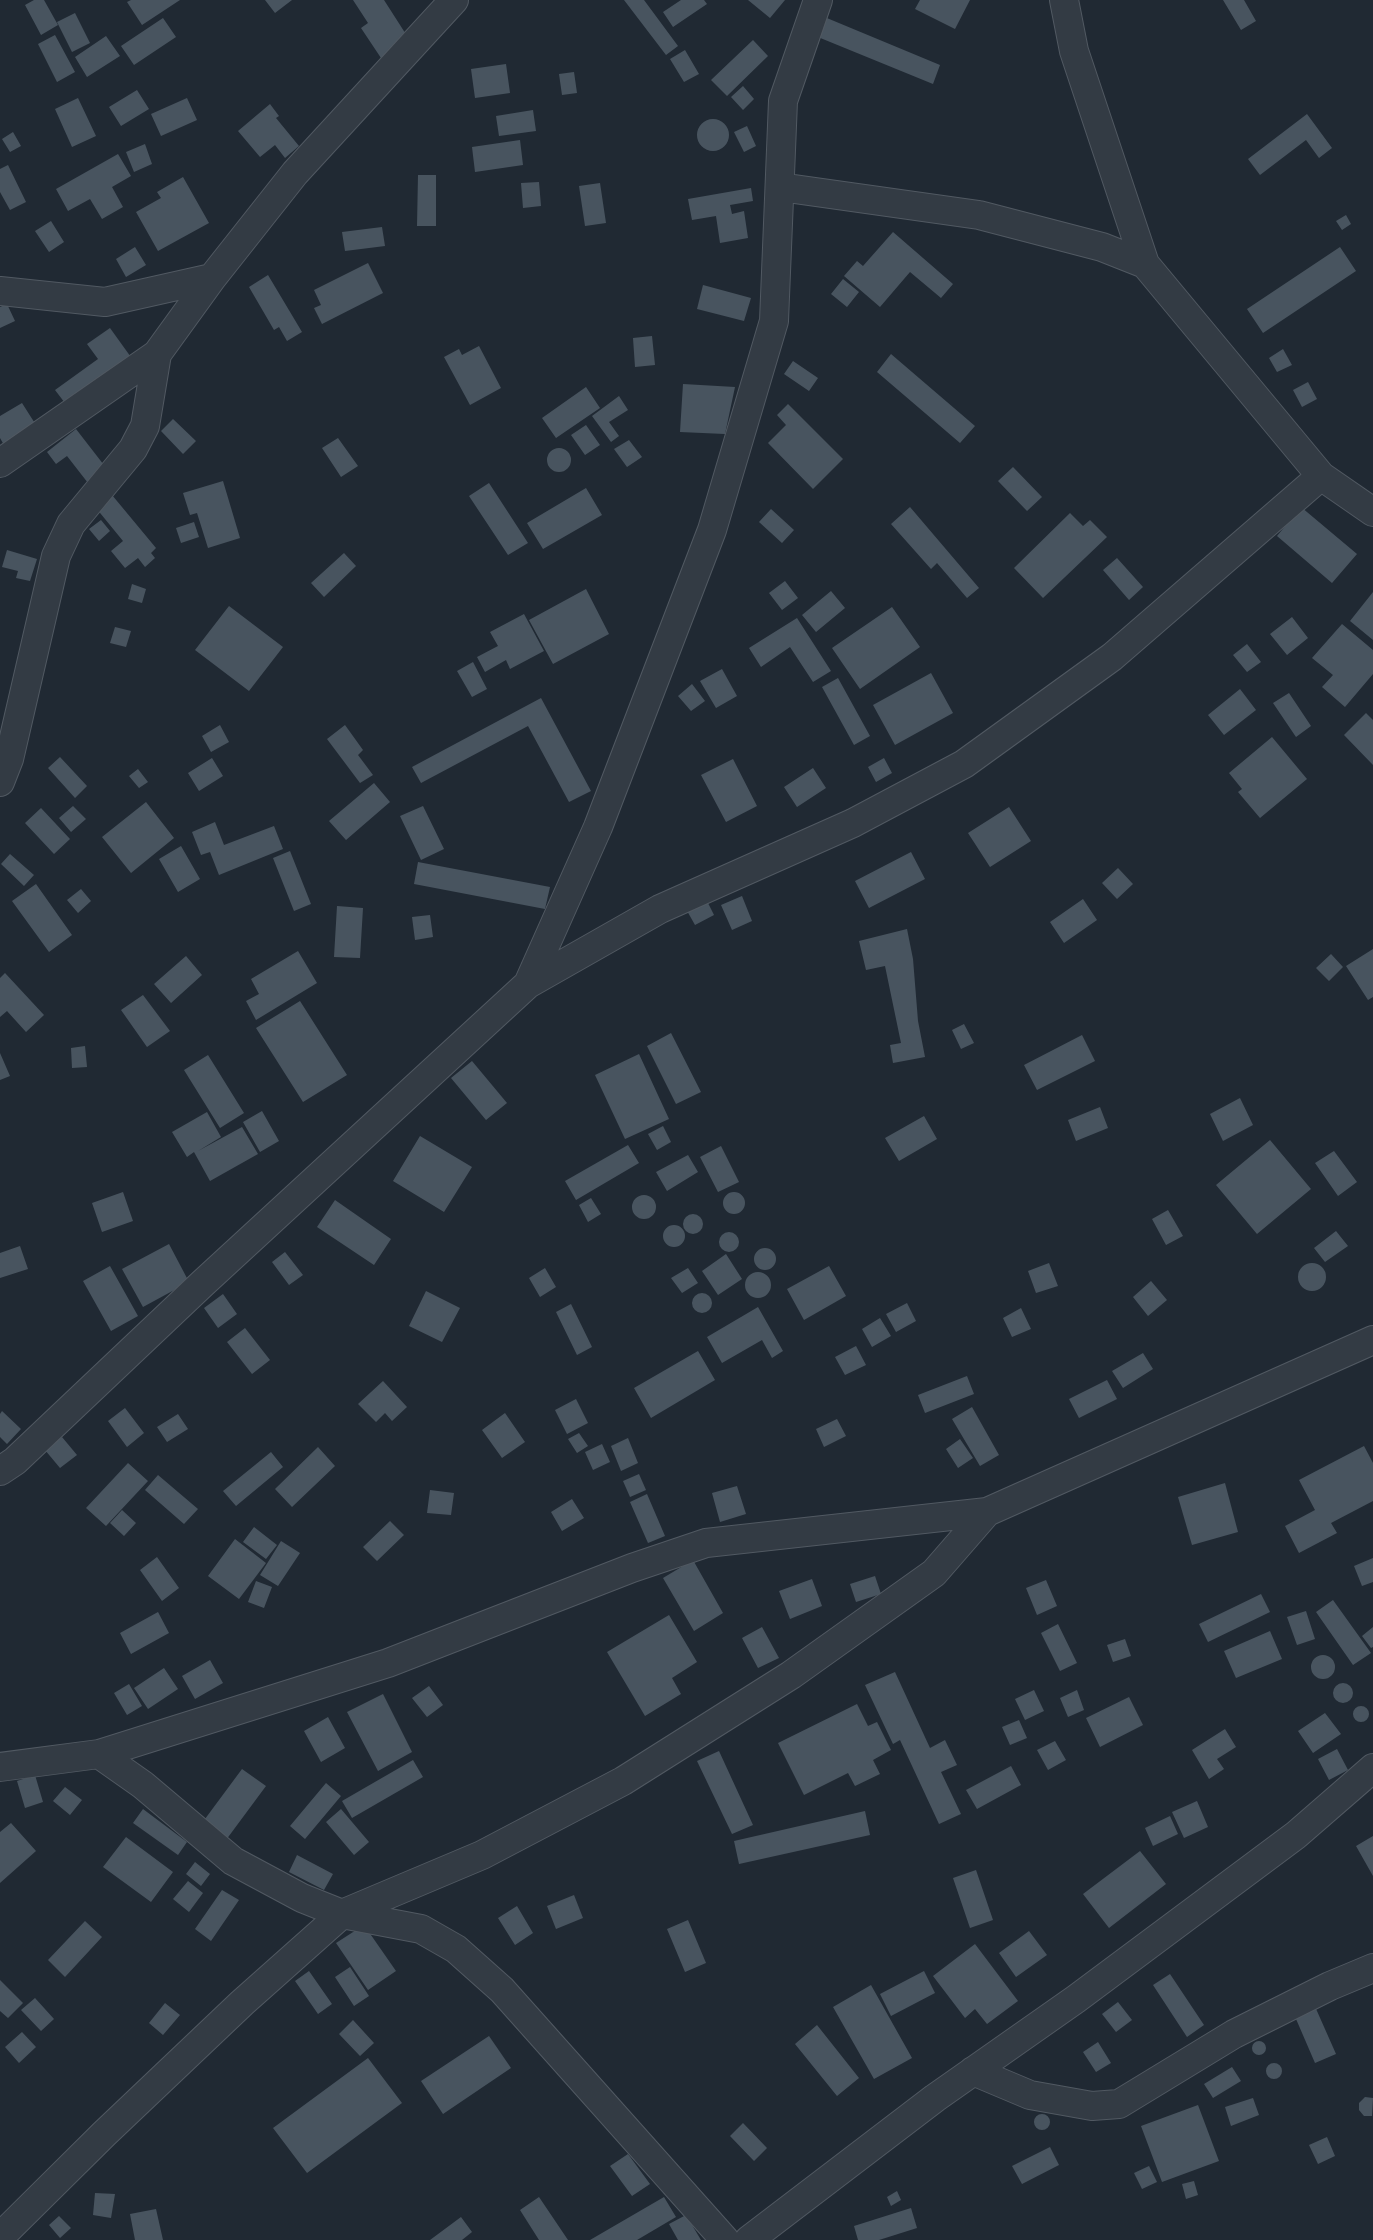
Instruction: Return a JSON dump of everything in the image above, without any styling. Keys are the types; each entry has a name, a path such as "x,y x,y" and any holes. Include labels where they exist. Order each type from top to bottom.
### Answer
{"street":[{"path":"0,463 157,354 212,278 296,173 454,0"},
{"path":"528,984 598,827 712,530 774,321 783,101 818,0"},
{"path":"1064,0 1074,51 1146,264 1321,476 1368,505"},
{"path":"780,187 979,216 1102,247 1146,264"},
{"path":"0,291 105,302 212,278"},
{"path":"0,782 9,759 56,556 71,524 133,449 145,426 157,354"},
{"path":"0,1471 15,1461 202,1284 528,984 660,909 853,823 964,764 1112,657 1321,476"},
{"path":"0,1767 99,1754 388,1663 632,1568 706,1543 987,1512 1373,1340"},
{"path":"0,2237 104,2134 235,2010 342,1914 482,1855 623,1781 792,1675 934,1573 987,1512"},
{"path":"99,1754 143,1785 234,1861 302,1898 342,1914 421,1929 456,1950 502,1990 725,2240"},
{"path":"749,2240 973,2071 1076,1999 1296,1834 1373,1768"},
{"path":"973,2071 1030,2096 1092,2106 1119,2104 1234,2034 1330,1986 1373,1968"}],"building":[{"path":"34,0 44,0 58,25 41,35 25,5"},
{"path":"131,0 180,0 142,25 127,2"},
{"path":"265,0 292,0 275,13"},
{"path":"353,0 384,0 409,39 381,58 361,28 368,23"},
{"path":"624,0 644,0 678,46 666,55"},
{"path":"681,0 704,0 707,4 673,27 663,12"},
{"path":"748,0 785,0 770,18"},
{"path":"920,0 970,0 955,29 915,9"},
{"path":"1223,0 1244,0 1256,21 1241,30"},
{"path":"75,13 90,43 72,52 57,22"},
{"path":"822,16 940,65 933,84 813,35"},
{"path":"163,18 176,37 134,65 121,46"},
{"path":"55,35 75,72 57,82 38,44"},
{"path":"106,36 120,56 87,77 75,57"},
{"path":"753,40 768,56 727,96 711,80"},
{"path":"685,50 699,74 684,82 670,59"},
{"path":"506,64 510,93 475,98 471,69"},
{"path":"574,72 577,93 562,95 559,74"},
{"path":"743,86 754,99 743,110 731,97"},
{"path":"137,90 149,109 121,126 109,107"},
{"path":"78,98 96,136 72,147 55,109"},
{"path":"187,98 197,120 161,136 151,114"},
{"path":"270,104 279,116 276,118 299,146 285,158 275,145 260,157 238,131"},
{"path":"533,110 536,131 499,136 496,116"},
{"path":"1307,114 1332,148 1319,158 1306,140 1260,175 1248,159"},
{"path":"713,119 719,120 724,124 728,129 728,141 724,146 719,150 713,151 707,150 702,146 698,141 697,135 698,129 702,124 707,120"},
{"path":"747,126 756,146 744,152 734,132"},
{"path":"13,132 21,146 10,152 2,139"},
{"path":"520,140 523,165 475,172 472,147"},
{"path":"145,144 152,164 134,172 126,152"},
{"path":"118,154 131,176 112,187 123,207 102,219 90,199 68,211 56,189"},
{"path":"8,165 26,202 10,210 0,192 0,169"},
{"path":"418,175 436,175 436,226 417,226"},
{"path":"183,177 209,223 158,251 136,212 161,198 157,192"},
{"path":"539,182 541,206 523,208 521,183"},
{"path":"600,183 606,223 585,226 579,186"},
{"path":"751,188 753,201 730,205 732,214 744,211 748,238 720,243 716,216 692,220 688,199"},
{"path":"1346,215 1351,224 1342,230 1336,221"},
{"path":"51,221 64,242 49,252 35,231"},
{"path":"382,227 385,246 345,251 342,232"},
{"path":"893,232 953,284 941,298 910,272 880,307 844,276 857,261 863,266"},
{"path":"135,247 146,265 126,277 116,259"},
{"path":"1340,247 1356,271 1263,333 1247,309"},
{"path":"368,263 383,293 322,324 314,308 321,305 314,290"},
{"path":"268,275 302,332 287,341 279,327 274,330 249,287"},
{"path":"843,279 859,292 847,307 831,294"},
{"path":"703,285 751,298 744,321 697,309"},
{"path":"7,304 15,321 0,328 0,307"},
{"path":"110,328 133,360 68,407 55,390 98,359 87,344"},
{"path":"652,336 655,365 635,367 633,338"},
{"path":"479,346 501,388 470,405 444,357 459,349 462,355"},
{"path":"1283,349 1292,365 1277,372 1269,358"},
{"path":"891,354 975,426 960,443 877,372"},
{"path":"793,361 818,378 809,391 784,374"},
{"path":"1308,382 1317,399 1302,407 1293,390"},
{"path":"683,384 735,387 725,434 680,432"},
{"path":"586,387 600,408 556,438 542,418"},
{"path":"619,396 628,410 609,422 619,436 611,442 592,416"},
{"path":"22,403 36,425 4,445 0,438 0,416"},
{"path":"788,404 843,459 813,489 768,443 786,425 777,415"},
{"path":"173,419 196,441 183,454 161,431"},
{"path":"586,425 600,445 585,455 571,435"},
{"path":"76,429 107,469 88,483 67,456 56,464 47,452"},
{"path":"338,438 358,466 341,477 322,448"},
{"path":"629,440 642,457 627,467 614,449"},
{"path":"559,448 568,451 571,460 568,469 559,472 550,469 547,460 550,451"},
{"path":"1013,467 1042,497 1027,511 998,481"},
{"path":"223,481 240,538 208,548 197,513 190,515 183,493"},
{"path":"489,483 528,543 508,555 469,496"},
{"path":"586,488 602,515 543,549 527,523"},
{"path":"112,495 156,548 151,553 155,558 145,567 138,558 125,568 111,551 123,541 96,508"},
{"path":"910,507 979,588 967,598 937,563 931,569 891,524"},
{"path":"1301,507 1357,554 1332,583 1277,536"},
{"path":"771,509 794,530 782,543 759,522"},
{"path":"1070,513 1083,526 1090,520 1107,537 1043,598 1014,568"},
{"path":"101,520 110,531 99,541 89,529"},
{"path":"194,522 199,537 181,543 176,528"},
{"path":"7,550 37,559 30,581 16,578 18,571 2,567"},
{"path":"344,553 356,566 324,597 311,583"},
{"path":"1117,558 1143,587 1129,600 1103,570"},
{"path":"785,581 798,598 782,610 769,593"},
{"path":"132,584 146,589 142,603 128,599"},
{"path":"586,589 609,634 553,664 529,620"},
{"path":"831,591 845,608 816,632 802,615"},
{"path":"1373,592 1373,640 1350,621"},
{"path":"229,606 283,647 249,691 195,650"},
{"path":"892,607 920,647 860,689 832,648"},
{"path":"524,614 544,651 510,669 506,660 485,672 477,657 498,646 490,632"},
{"path":"1292,617 1308,638 1287,655 1270,634"},
{"path":"797,618 831,671 813,682 790,647 761,667 749,648"},
{"path":"1342,624 1373,650 1373,674 1345,707 1322,687 1333,675 1312,658"},
{"path":"115,627 131,631 126,647 110,643"},
{"path":"1247,644 1261,662 1247,672 1233,655"},
{"path":"473,662 487,689 472,697 457,671"},
{"path":"722,669 737,696 716,708 700,681"},
{"path":"931,673 953,713 895,745 873,705"},
{"path":"838,678 870,736 854,745 822,687"},
{"path":"692,684 705,701 691,711 678,696"},
{"path":"1240,689 1256,710 1224,735 1208,715"},
{"path":"1289,693 1311,726 1296,737 1273,703"},
{"path":"541,698 591,791 569,802 528,726 421,783 412,767"},
{"path":"1366,713 1373,720 1373,765 1344,735"},
{"path":"220,725 229,742 211,752 202,736"},
{"path":"345,725 363,750 358,755 373,775 360,783 327,739"},
{"path":"1272,737 1307,779 1260,818 1238,792 1242,789 1229,773"},
{"path":"60,757 87,786 75,798 48,768"},
{"path":"212,758 223,776 199,791 188,773"},
{"path":"884,758 892,773 876,782 868,767"},
{"path":"733,759 757,806 726,822 701,775"},
{"path":"813,768 826,788 797,807 784,787"},
{"path":"138,769 148,782 139,788 129,776"},
{"path":"374,783 390,802 346,840 329,821"},
{"path":"146,802 174,838 131,873 102,837"},
{"path":"73,806 86,819 71,832 59,818"},
{"path":"423,806 444,849 421,860 400,816"},
{"path":"1009,807 1031,841 990,867 968,833"},
{"path":"41,808 70,839 54,854 25,823"},
{"path":"215,822 224,845 274,826 283,849 219,875 210,852 201,855 192,832"},
{"path":"181,846 200,879 178,892 159,859"},
{"path":"290,851 311,904 294,911 273,858"},
{"path":"911,852 925,879 869,908 855,881"},
{"path":"10,854 34,875 24,886 1,864"},
{"path":"418,862 550,887 545,909 414,884"},
{"path":"1118,868 1133,884 1117,899 1102,883"},
{"path":"36,884 72,935 49,952 12,901"},
{"path":"81,889 91,901 78,913 67,900"},
{"path":"742,896 752,921 732,930 721,905"},
{"path":"706,899 714,915 695,925 686,909"},
{"path":"1083,899 1097,920 1064,943 1050,922"},
{"path":"337,906 363,908 360,958 334,957"},
{"path":"430,915 433,937 415,940 412,917"},
{"path":"907,929 913,959 918,1021 925,1057 893,1063 890,1045 901,1043 885,966 866,970 859,941"},
{"path":"1373,949 1373,997 1368,1000 1346,966"},
{"path":"298,951 317,983 256,1020 246,1001 259,994 251,979"},
{"path":"1331,954 1343,967 1329,981 1316,968"},
{"path":"186,956 202,975 171,1003 154,984"},
{"path":"5,973 44,1015 26,1032 7,1011 0,1017 0,978"},
{"path":"143,995 170,1031 147,1047 121,1010"},
{"path":"300,1001 347,1075 303,1102 256,1028"},
{"path":"964,1024 974,1043 961,1049 952,1030"},
{"path":"671,1033 701,1092 676,1104 647,1046"},
{"path":"1082,1035 1095,1061 1037,1090 1024,1065"},
{"path":"85,1046 87,1067 72,1068 71,1048"},
{"path":"0,1053 10,1076 0,1080"},
{"path":"639,1054 669,1119 625,1139 595,1075"},
{"path":"208,1055 244,1113 220,1128 184,1070"},
{"path":"472,1061 507,1103 486,1120 451,1078"},
{"path":"1240,1098 1253,1125 1223,1141 1210,1114"},
{"path":"1100,1107 1108,1128 1076,1141 1068,1120"},
{"path":"262,1111 279,1141 260,1152 243,1122"},
{"path":"207,1112 221,1137 198,1151 242,1127 258,1154 210,1181 194,1152 187,1157 172,1132"},
{"path":"924,1116 937,1139 899,1161 885,1138"},
{"path":"663,1126 671,1142 657,1150 648,1134"},
{"path":"420,1136 472,1167 444,1212 393,1181"},
{"path":"1270,1140 1311,1189 1257,1234 1216,1185"},
{"path":"628,1145 639,1163 576,1200 565,1181"},
{"path":"721,1146 739,1182 718,1192 700,1157"},
{"path":"1334,1151 1357,1182 1338,1196 1315,1163"},
{"path":"688,1155 698,1172 667,1191 656,1172"},
{"path":"123,1192 133,1221 102,1232 92,1203"},
{"path":"734,1192 742,1195 745,1203 742,1211 734,1214 726,1211 723,1203 726,1195"},
{"path":"644,1195 652,1199 656,1207 652,1215 644,1219 636,1215 632,1207 636,1199"},
{"path":"591,1198 601,1214 588,1222 579,1205"},
{"path":"335,1200 391,1239 374,1265 317,1227"},
{"path":"1168,1210 1183,1236 1166,1245 1152,1219"},
{"path":"689,1214 697,1214 703,1220 703,1228 697,1234 689,1234 683,1228 683,1220"},
{"path":"674,1225 682,1228 685,1236 682,1244 674,1247 666,1244 663,1236 666,1228"},
{"path":"1336,1231 1348,1246 1325,1262 1314,1248"},
{"path":"725,1232 733,1232 739,1238 739,1246 733,1252 725,1252 719,1246 719,1238"},
{"path":"169,1244 189,1282 143,1307 122,1269"},
{"path":"20,1246 28,1269 0,1278 0,1253"},
{"path":"765,1248 773,1251 776,1259 773,1267 765,1270 757,1267 754,1259 757,1251"},
{"path":"285,1252 303,1275 289,1285 272,1262"},
{"path":"726,1254 742,1279 718,1295 702,1271"},
{"path":"1049,1263 1058,1286 1036,1293 1028,1271"},
{"path":"1312,1263 1322,1267 1326,1277 1322,1287 1312,1291 1302,1287 1298,1277 1302,1267"},
{"path":"110,1266 138,1316 111,1331 83,1281"},
{"path":"829,1266 846,1296 804,1320 787,1289"},
{"path":"545,1268 556,1287 540,1297 529,1278"},
{"path":"688,1268 698,1283 682,1293 671,1278"},
{"path":"758,1272 767,1276 771,1285 767,1294 758,1298 749,1294 745,1285 749,1276"},
{"path":"1151,1281 1167,1300 1148,1316 1133,1297"},
{"path":"426,1291 460,1308 442,1342 409,1326"},
{"path":"698,1293 706,1293 712,1299 712,1307 706,1313 698,1313 692,1307 692,1299"},
{"path":"223,1294 237,1314 218,1328 204,1308"},
{"path":"907,1303 916,1321 896,1332 886,1314"},
{"path":"571,1304 592,1347 577,1355 556,1312"},
{"path":"758,1307 783,1351 772,1358 762,1340 722,1363 707,1337"},
{"path":"1021,1308 1031,1329 1012,1337 1003,1318"},
{"path":"880,1318 891,1336 872,1347 862,1329"},
{"path":"245,1328 270,1360 252,1374 227,1342"},
{"path":"856,1346 866,1365 845,1375 835,1357"},
{"path":"698,1351 715,1380 651,1418 634,1388"},
{"path":"1143,1353 1153,1369 1123,1388 1112,1371"},
{"path":"967,1376 974,1394 925,1413 918,1395"},
{"path":"1107,1380 1117,1399 1079,1418 1069,1399"},
{"path":"383,1381 407,1407 392,1421 385,1413 376,1422 358,1404"},
{"path":"576,1399 588,1423 567,1434 555,1410"},
{"path":"972,1407 999,1455 980,1466 952,1419"},
{"path":"125,1408 144,1433 127,1447 108,1421"},
{"path":"2,1411 21,1429 7,1444 0,1437 0,1414"},
{"path":"505,1413 525,1442 502,1458 482,1430"},
{"path":"178,1414 188,1429 167,1442 157,1427"},
{"path":"837,1419 846,1436 824,1447 816,1429"},
{"path":"579,1433 588,1446 577,1453 568,1439"},
{"path":"62,1437 77,1455 60,1468 45,1450"},
{"path":"628,1438 638,1463 621,1471 611,1446"},
{"path":"960,1439 973,1458 958,1468 946,1449"},
{"path":"602,1444 610,1462 593,1470 585,1452"},
{"path":"1364,1446 1373,1463 1373,1501 1331,1523 1337,1533 1299,1553 1285,1526 1315,1510 1299,1480"},
{"path":"318,1447 335,1466 292,1507 275,1489"},
{"path":"271,1452 283,1467 236,1506 223,1491"},
{"path":"128,1463 148,1481 106,1526 86,1508"},
{"path":"639,1474 646,1490 630,1497 623,1481"},
{"path":"158,1475 198,1509 184,1524 145,1490"},
{"path":"1225,1483 1238,1532 1192,1545 1178,1497"},
{"path":"737,1486 746,1514 720,1522 712,1493"},
{"path":"430,1490 454,1493 451,1515 427,1513"},
{"path":"647,1494 665,1536 648,1543 630,1502"},
{"path":"572,1499 584,1518 562,1531 551,1512"},
{"path":"122,1510 136,1523 124,1536 110,1523"},
{"path":"390,1521 404,1535 377,1561 363,1547"},
{"path":"254,1527 277,1545 266,1559 243,1542"},
{"path":"235,1539 266,1563 239,1599 208,1576"},
{"path":"281,1541 300,1553 278,1586 260,1575"},
{"path":"157,1557 179,1588 162,1601 140,1570"},
{"path":"1373,1558 1373,1582 1362,1586 1354,1566"},
{"path":"693,1560 723,1613 694,1631 663,1578"},
{"path":"875,1576 881,1594 856,1602 850,1584"},
{"path":"812,1579 822,1606 790,1619 779,1591"},
{"path":"1046,1580 1057,1606 1037,1615 1026,1588"},
{"path":"256,1581 272,1587 264,1608 248,1602"},
{"path":"1261,1594 1270,1612 1208,1642 1199,1624"},
{"path":"1333,1600 1371,1653 1353,1665 1316,1612"},
{"path":"1306,1611 1315,1639 1297,1645 1287,1617"},
{"path":"158,1612 169,1633 131,1654 120,1633"},
{"path":"669,1615 697,1662 672,1678 681,1694 645,1716 607,1652"},
{"path":"1058,1624 1077,1663 1060,1671 1041,1633"},
{"path":"762,1627 779,1658 758,1668 742,1638"},
{"path":"1373,1627 1373,1647 1371,1648 1362,1636"},
{"path":"1270,1631 1282,1659 1236,1678 1224,1651"},
{"path":"1125,1639 1131,1656 1113,1662 1107,1645"},
{"path":"1323,1655 1331,1659 1335,1667 1331,1675 1323,1679 1315,1675 1311,1667 1315,1659"},
{"path":"210,1660 223,1683 195,1699 182,1676"},
{"path":"164,1668 178,1689 148,1709 134,1688"},
{"path":"895,1672 930,1748 945,1740 957,1765 941,1772 961,1814 939,1824 900,1740 893,1744 865,1685"},
{"path":"1339,1683 1347,1683 1353,1689 1353,1697 1347,1703 1339,1703 1333,1697 1333,1689"},
{"path":"129,1684 142,1706 127,1715 114,1693"},
{"path":"429,1686 443,1705 427,1717 412,1698"},
{"path":"1034,1690 1044,1711 1025,1720 1015,1699"},
{"path":"1077,1690 1084,1710 1068,1717 1060,1698"},
{"path":"383,1694 412,1752 378,1771 347,1712"},
{"path":"1129,1697 1143,1725 1100,1747 1086,1718"},
{"path":"857,1704 868,1726 877,1722 891,1750 873,1760 880,1774 855,1786 848,1773 804,1795 778,1743"},
{"path":"1358,1706 1364,1706 1369,1711 1367,1720 1358,1722 1353,1717 1353,1711"},
{"path":"1325,1713 1341,1734 1313,1753 1298,1731"},
{"path":"328,1717 345,1748 321,1762 304,1731"},
{"path":"1019,1720 1027,1738 1010,1745 1002,1727"},
{"path":"1225,1729 1236,1747 1217,1759 1224,1769 1209,1779 1192,1750"},
{"path":"1055,1741 1066,1760 1048,1770 1037,1750"},
{"path":"1337,1749 1348,1770 1329,1780 1318,1759"},
{"path":"719,1751 753,1825 732,1834 697,1761"},
{"path":"413,1760 423,1777 352,1818 342,1801"},
{"path":"1011,1766 1021,1785 977,1809 966,1790"},
{"path":"242,1769 266,1786 226,1840 202,1823"},
{"path":"35,1775 43,1802 25,1808 17,1781"},
{"path":"326,1783 341,1796 305,1839 290,1826"},
{"path":"65,1787 82,1800 70,1815 53,1801"},
{"path":"1197,1801 1208,1827 1184,1838 1172,1812"},
{"path":"143,1809 187,1842 178,1855 133,1823"},
{"path":"341,1809 369,1842 354,1855 326,1822"},
{"path":"865,1811 870,1835 739,1864 734,1841"},
{"path":"1170,1816 1178,1834 1153,1846 1145,1828"},
{"path":"11,1823 36,1851 0,1883 0,1832"},
{"path":"1373,1836 1373,1876 1356,1846"},
{"path":"126,1837 173,1872 151,1902 103,1867"},
{"path":"1140,1851 1166,1884 1109,1928 1083,1894"},
{"path":"297,1855 333,1874 324,1890 289,1872"},
{"path":"195,1862 210,1874 201,1886 186,1874"},
{"path":"976,1870 993,1920 970,1928 953,1878"},
{"path":"188,1881 203,1893 189,1912 173,1899"},
{"path":"222,1890 239,1900 211,1941 195,1929"},
{"path":"574,1895 583,1918 556,1929 547,1906"},
{"path":"517,1906 533,1933 515,1945 498,1918"},
{"path":"688,1920 706,1963 685,1972 667,1929"},
{"path":"85,1921 102,1937 65,1977 48,1960"},
{"path":"364,1925 396,1971 368,1990 336,1943"},
{"path":"1029,1931 1047,1955 1016,1977 999,1953"},
{"path":"975,1944 1018,2001 987,2024 975,2009 965,2018 933,1976"},
{"path":"350,1967 369,1996 354,2006 335,1977"},
{"path":"309,1971 332,2004 318,2014 295,1981"},
{"path":"924,1971 935,1993 891,2016 880,1994"},
{"path":"1170,1974 1204,2025 1187,2037 1153,1985"},
{"path":"0,1980 23,2003 8,2018 0,2011"},
{"path":"871,1985 912,2058 874,2079 833,2007"},
{"path":"35,1998 54,2019 41,2031 21,2010"},
{"path":"1118,2002 1132,2020 1116,2032 1102,2014"},
{"path":"1313,2002 1336,2054 1315,2063 1293,2012"},
{"path":"165,2003 180,2015 163,2035 149,2023"},
{"path":"353,2020 374,2043 360,2056 339,2034"},
{"path":"817,2025 859,2078 837,2096 795,2044"},
{"path":"22,2032 36,2047 19,2063 5,2047"},
{"path":"489,2036 511,2068 443,2114 421,2081"},
{"path":"1256,2041 1262,2041 1266,2048 1262,2055 1256,2055 1252,2051 1252,2045"},
{"path":"1098,2042 1111,2063 1096,2072 1083,2052"},
{"path":"368,2058 402,2103 307,2173 273,2128"},
{"path":"1274,2063 1282,2071 1274,2079 1266,2071"},
{"path":"1232,2067 1241,2081 1213,2098 1204,2084"},
{"path":"1365,2097 1373,2098 1372,2116 1364,2116 1359,2110 1359,2103"},
{"path":"1253,2098 1259,2115 1231,2126 1225,2107"},
{"path":"1198,2105 1219,2161 1162,2182 1141,2126"},
{"path":"1042,2114 1048,2116 1050,2122 1048,2128 1042,2130 1036,2128 1034,2122 1036,2116"},
{"path":"743,2123 767,2148 754,2161 730,2136"},
{"path":"1327,2137 1335,2156 1318,2164 1309,2145"},
{"path":"1050,2147 1059,2165 1022,2184 1012,2166"},
{"path":"628,2154 650,2184 632,2196 610,2166"},
{"path":"1149,2166 1157,2182 1142,2189 1134,2173"},
{"path":"1194,2181 1198,2195 1186,2199 1182,2184"},
{"path":"897,2191 901,2200 891,2206 887,2197"},
{"path":"95,2193 115,2194 111,2218 93,2215"},
{"path":"539,2197 568,2240 539,2240 520,2210"},
{"path":"664,2197 676,2217 637,2240 590,2240"},
{"path":"911,2208 917,2228 879,2240 858,2240 854,2226"},
{"path":"156,2209 163,2240 135,2240 130,2214"},
{"path":"686,2215 701,2240 678,2240 669,2224"},
{"path":"59,2216 71,2228 60,2238 49,2225"},
{"path":"461,2217 472,2232 462,2240 430,2240"}]}
